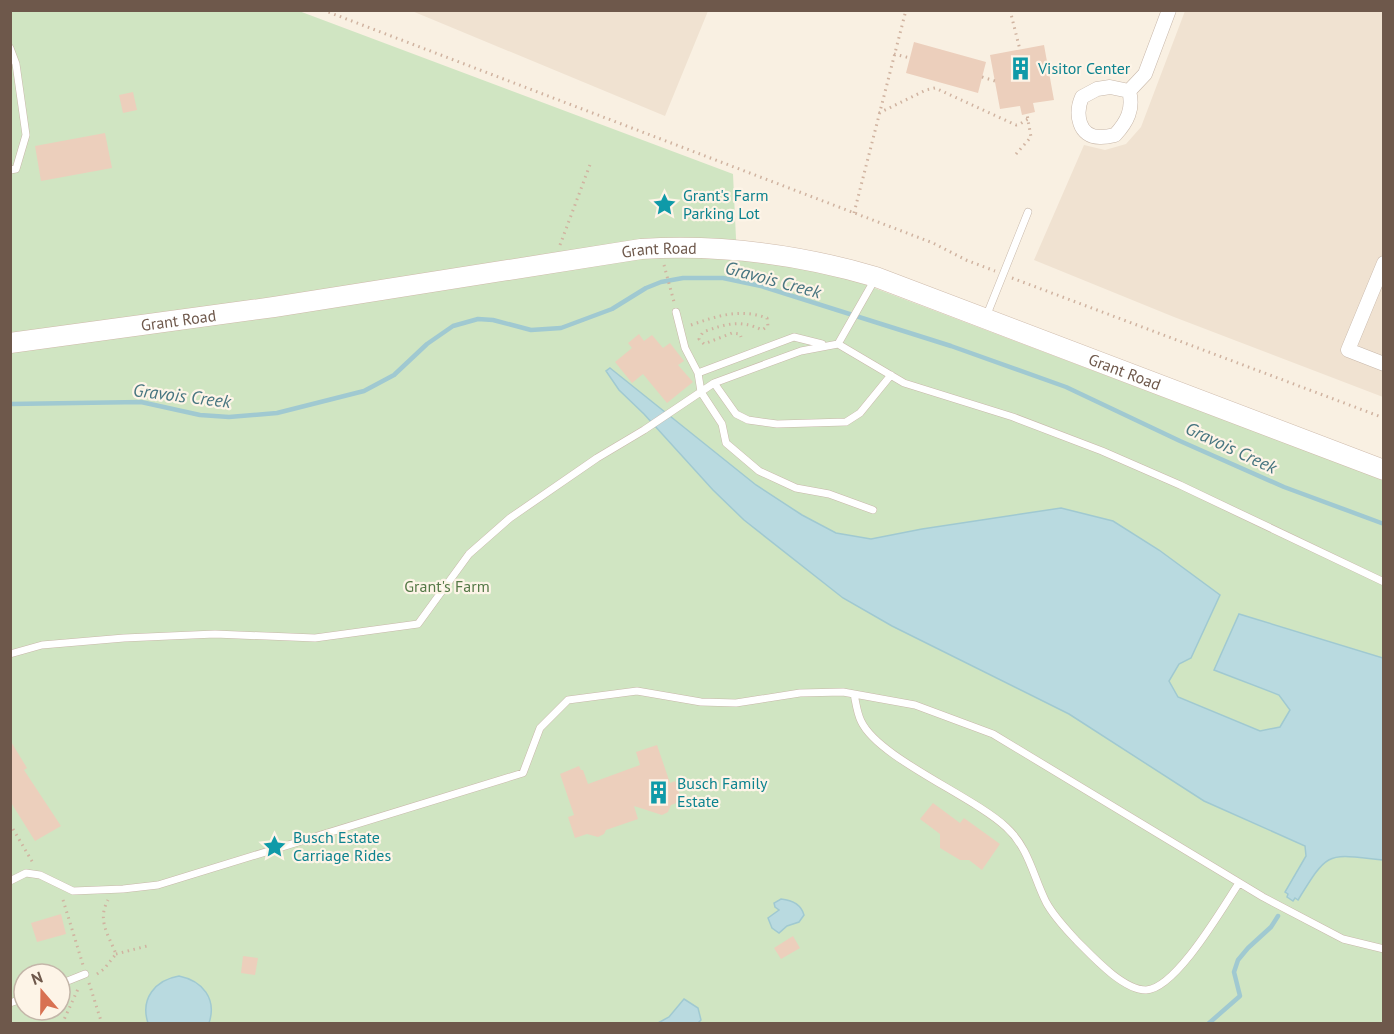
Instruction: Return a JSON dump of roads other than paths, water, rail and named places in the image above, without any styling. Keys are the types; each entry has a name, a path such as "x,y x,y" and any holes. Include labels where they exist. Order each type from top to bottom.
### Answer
{"street":[{"path":"1129,91 1145,74 1169,10"},
{"name":"Grant Road","path":"10,344 285,305 641,249 703,248 780,254 876,277 1383,470"},
{"path":"1383,263 1348,350 1383,364"}],"lane":[{"path":"10,48 16,64 26,135 16,169 10,170"},
{"path":"985,320 1028,212"},
{"path":"838,344 876,277"},
{"path":"676,312 686,348 698,373 701,392 722,424 726,443 759,471 796,488 829,494 873,510"},
{"path":"698,373 794,337 828,345"},
{"path":"10,654 42,645 124,638 215,634 315,638 418,624 469,554 510,518 597,458 714,383 791,355 838,344 904,383 1013,417 1102,452 1190,489 1383,582"},
{"path":"714,383 736,414 748,420 777,424 846,422 860,413 891,375"},
{"path":"10,881 26,873 40,875 73,891 113,890 158,885 523,773 540,728 568,700 637,691 701,702 736,703 800,693 843,692 915,705 993,734 1239,883 1343,939 1383,949"},
{"path":"854,694 861,722 874,738 897,756 1006,826 1025,851 1046,902 1058,921 1120,980 1133,987 1147,990 1163,984 1177,972 1239,883"},
{"path":"72,981 86,977"}],"water":[{"path":"610,368 756,485 802,515 836,533 871,539 1061,508 1113,521 1159,550 1220,595 1191,658 1179,664 1169,681 1178,697 1260,731 1280,727 1290,710 1279,695 1214,670 1239,614 1383,658 1383,860 1350,857 1331,859 1316,872 1298,900 1295,898 1293,901 1287,897 1288,894 1285,892 1306,856 1305,846 1204,801 1069,714 892,626 843,598 744,520 713,490 619,390 606,371"},
{"path":"781,899 795,903 804,915 799,922 787,926 779,933 772,928 768,918 779,910 774,903"},
{"path":"179,976 195,982 206,992 211,1006 209,1023 148,1023 146,1006 152,992 163,982"},
{"path":"684,999 698,1008 701,1020 698,1023 658,1023 669,1017"}],"waterway":[{"name":"Gravois Creek","path":"10,404 141,402 200,415 229,417 277,413 364,391 394,375 427,344 453,326 478,319 493,320 531,330 561,328 612,309 646,288 661,282 683,278 723,278 761,286 951,346 1066,387 1284,487 1384,524"},
{"path":"1208,1024 1240,996 1234,972 1238,960 1271,927 1278,916"}],"place":[{"name":"Visitor Center","path":"1020,68"},
{"name":"Grant's Farm Parking Lot","path":"665,204"},
{"name":"Busch Family Estate","path":"659,792"},
{"name":"Busch Estate Carriage Rides","path":"275,846"}],"park label":[{"name":"Grant's Farm","path":"447,586"}]}
